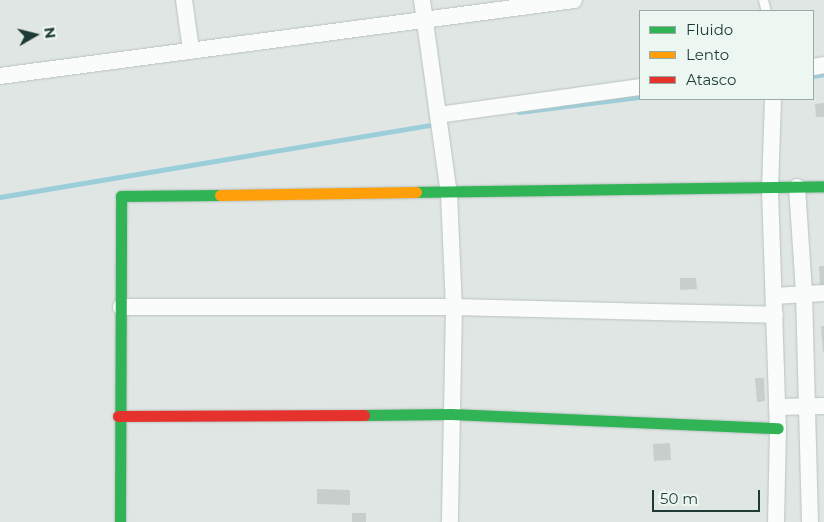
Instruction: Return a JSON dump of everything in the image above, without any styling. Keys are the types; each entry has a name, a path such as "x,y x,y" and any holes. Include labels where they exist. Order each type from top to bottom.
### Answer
{"street":[{"path":"184,0 191,50"},
{"path":"422,0 449,194 454,307 450,522"},
{"path":"0,76 574,0"},
{"path":"438,115 639,87"},
{"path":"773,100 770,190 778,428 776,522"},
{"path":"120,522 118,416 121,307 121,196 770,190 824,186"},
{"path":"797,187 804,293 816,406 810,522"},
{"path":"774,296 824,293"},
{"path":"121,307 454,307 774,314"},
{"path":"777,407 816,406"},
{"path":"118,416 451,414 778,428"}],"building":[{"path":"824,103 824,117 816,117 815,104"},
{"path":"819,266 824,266 824,287 820,287"},
{"path":"680,278 696,278 697,289 680,290"},
{"path":"821,326 824,326 824,352 823,352"},
{"path":"755,378 764,378 765,401 757,402"},
{"path":"670,443 671,460 654,461 653,444"},
{"path":"317,489 350,490 350,505 317,504"},
{"path":"352,513 366,513 366,522 352,522"}],"waterway":[{"path":"814,76 824,74"},
{"path":"519,112 639,97"},
{"path":"0,197 435,124"}],"traffic: fast":[{"path":"416,192 824,186"},
{"path":"120,522 121,196 220,195"},
{"path":"364,415 451,414 778,428"}],"traffic: slow":[{"path":"220,195 416,192"}],"traffic: jam":[{"path":"118,416 364,415"}]}
